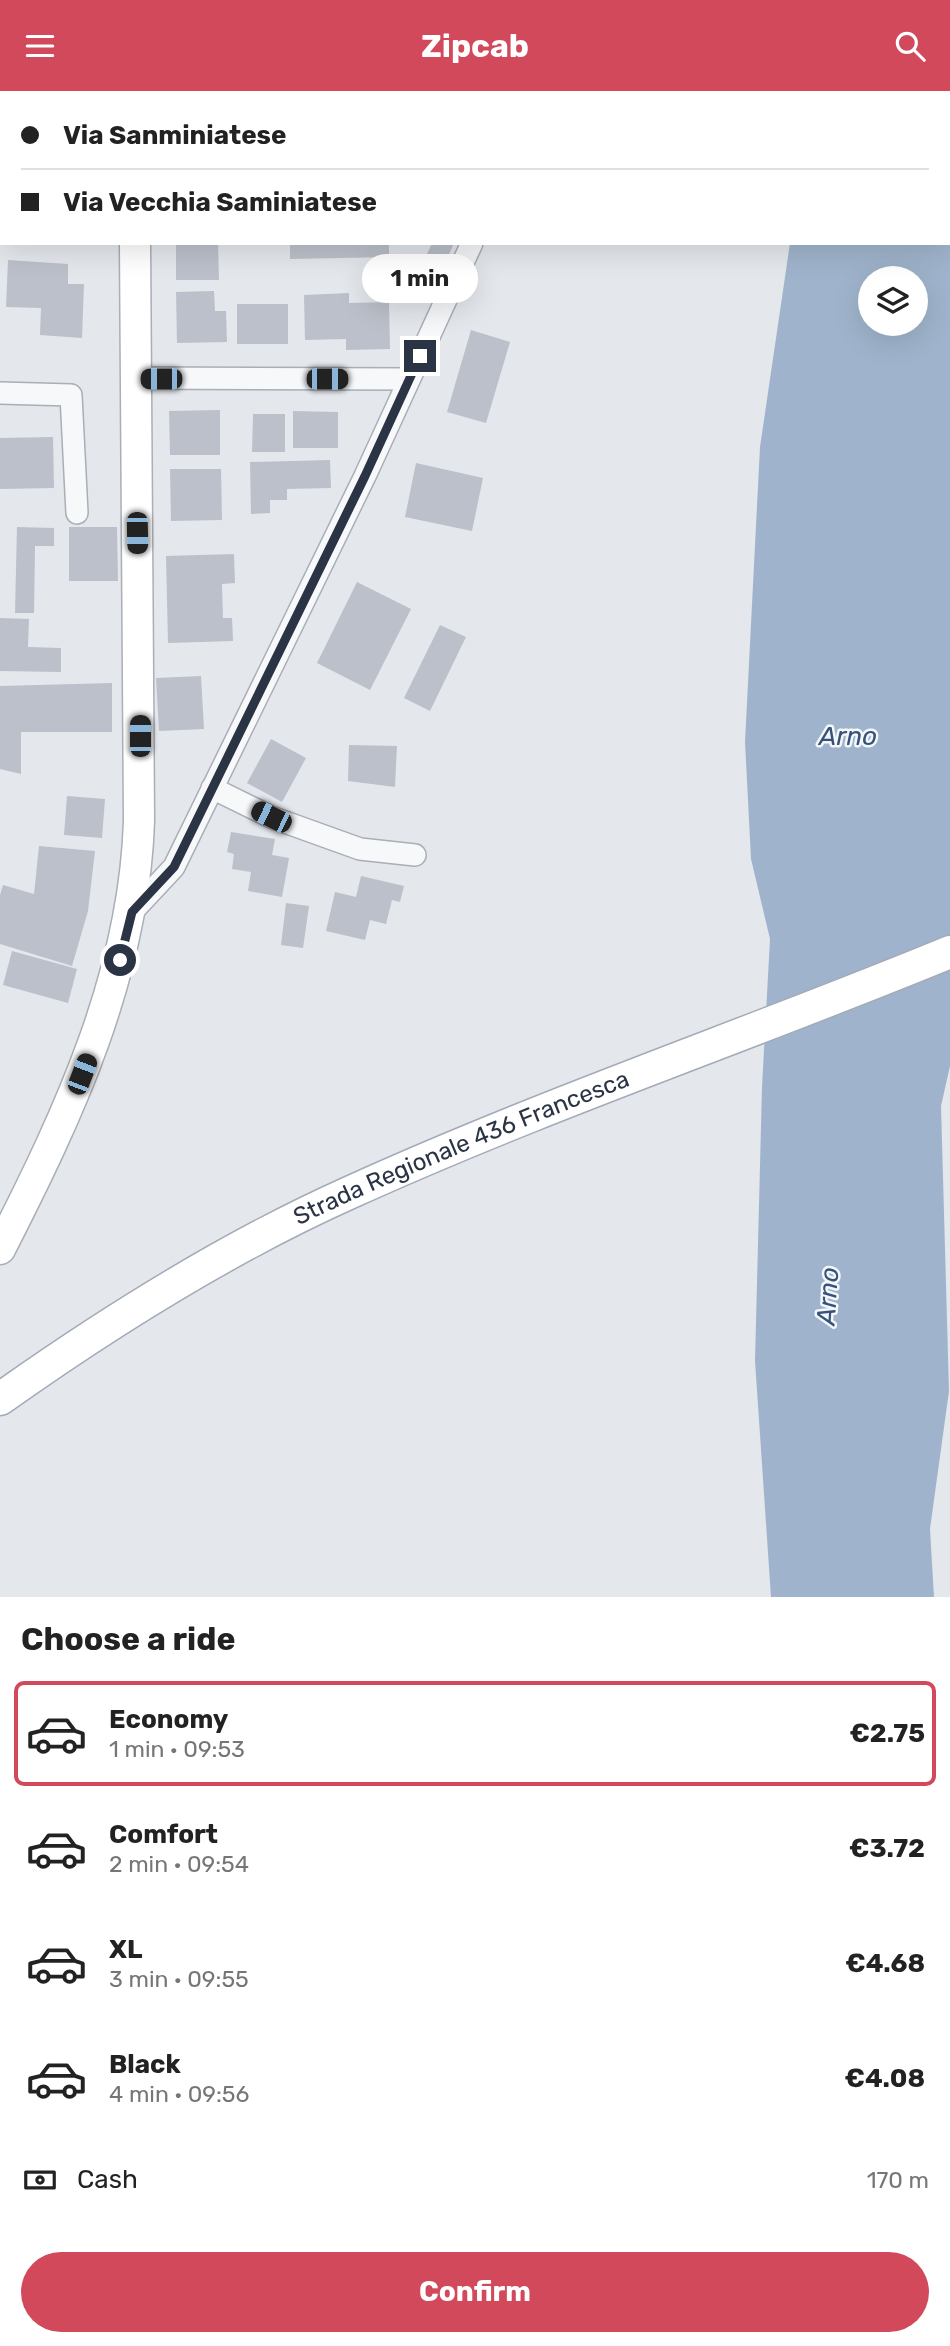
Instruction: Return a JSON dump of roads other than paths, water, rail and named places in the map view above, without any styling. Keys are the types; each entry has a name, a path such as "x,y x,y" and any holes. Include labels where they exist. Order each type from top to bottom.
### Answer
{"main road":[{"name":"Strada Regionale 436 Francesca","path":"0,1399 187,1279 349,1193 604,1085 950,952"}],"street":[{"path":"0,1249 82,1074 108,1002 132,912 139,809 140,638 134,379 135,245"},
{"path":"132,912 174,867 471,245"},
{"path":"134,379 409,379"},
{"path":"0,393 71,395 77,513"},
{"path":"212,788 271,817 360,849 415,855"}],"water":[{"name":"Arno","path":"790,245 950,245 950,1066 941,1106 949,1391 930,1529 934,1597 771,1597 755,1361 762,1087 770,939 751,859 745,742 760,447"}]}
